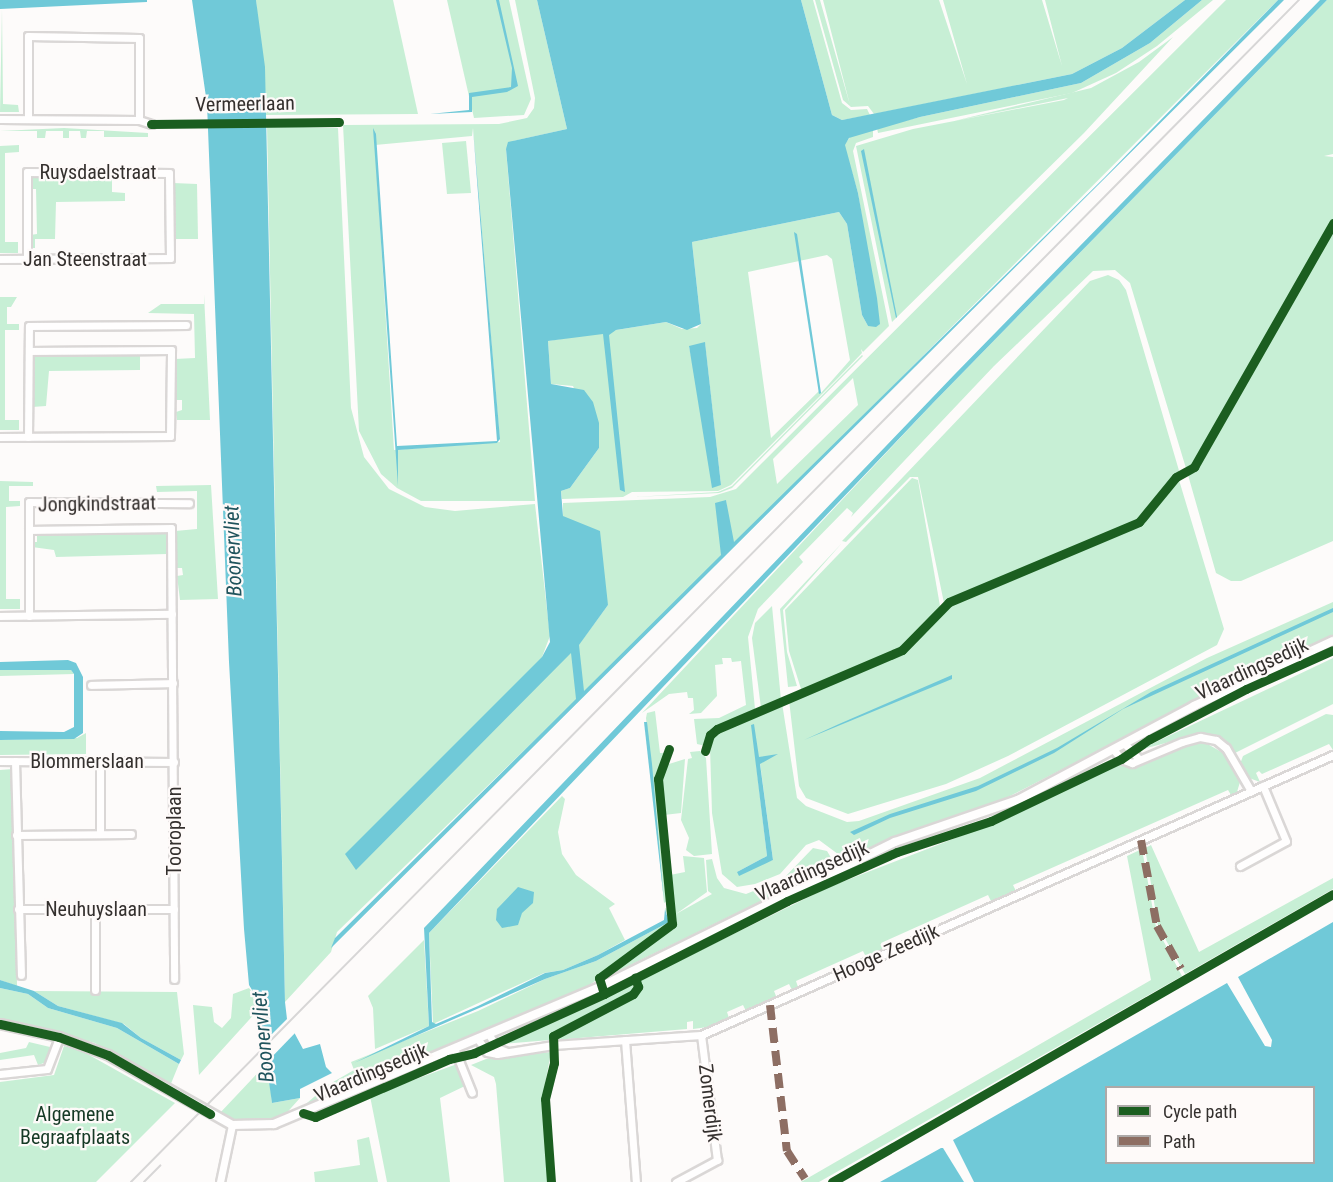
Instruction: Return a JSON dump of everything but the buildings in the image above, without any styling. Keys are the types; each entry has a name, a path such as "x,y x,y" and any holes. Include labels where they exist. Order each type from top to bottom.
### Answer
{"street":[{"path":"28,119 28,36 139,38 139,120"},
{"path":"0,119 139,120 151,124"},
{"name":"Ruysdaelstraat","path":"27,259 27,172 169,173 170,258"},
{"name":"Jan Steenstraat","path":"0,259 170,258"},
{"path":"28,436 28,326 186,325"},
{"path":"0,437 170,436 171,350 28,351"},
{"name":"Jongkindstraat","path":"29,616 28,502 189,503"},
{"name":"Jongkindstraat","path":"29,530 171,528"},
{"name":"Tooroplaan","path":"171,528 174,979"},
{"path":"0,616 172,614"},
{"name":"Vlaardingsedijk","path":"232,1125 258,1127 285,1121 602,986 895,842 1018,800 1124,743 1333,641"},
{"path":"91,685 173,683"},
{"path":"1113,749 1126,762 1182,742 1208,738 1226,748 1251,791"},
{"path":"1124,743 1139,759"},
{"name":"Hooge Zeedijk","path":"477,1038 490,1053 701,1035 1333,755"},
{"name":"Blommerslaan","path":"0,761 174,762"},
{"path":"15,761 21,975"},
{"path":"100,761 100,834"},
{"path":"1240,866 1286,841 1263,786"},
{"path":"16,835 131,834"},
{"name":"Neuhuyslaan","path":"18,909 174,909"},
{"path":"95,910 95,990"},
{"path":"0,1024 59,1038 108,1055 232,1125 220,1182"},
{"path":"489,1033 497,1048 505,1051"},
{"name":"Zomerdijk","path":"676,1182 717,1160 701,1035"},
{"path":"0,1074 47,1069 59,1038"},
{"path":"625,1040 636,1182"},
{"name":"Vlaardingsedijk","path":"454,1048 472,1093"}],"green space":[{"path":"256,0 393,0 418,114 266,115"},
{"path":"447,0 509,0 531,99 524,115 474,118"},
{"path":"515,0 537,0 567,129 513,141 506,149 535,501 421,501 397,488 381,474 359,431 343,125 499,124 527,118 534,108 535,98","holes":["473,128 500,442 394,450 375,145 472,136"]},
{"path":"801,0 813,0 842,103 851,110 867,109 870,115 842,120 832,115"},
{"path":"815,0 820,0 850,105 823,0 939,0 967,84 943,0 1042,0 1062,66 1045,0 1185,0 1122,48 1072,74 874,114 868,106 851,107 843,100"},
{"path":"1202,0 1213,0 1157,46 1116,73 1072,93 878,133 877,128 920,117 1081,83 1150,43"},
{"path":"1226,0 1278,0 731,548 726,500 721,559 337,932 331,952 285,1002 267,126 338,128 351,408 364,457 389,489 425,507 455,511 535,504 550,636 542,657 577,647 608,605 563,516 563,503 710,497 736,489","holes":["853,378 858,405 777,484 773,459"]},
{"path":"1327,0 1333,0 1333,154 1324,156 1333,157 1333,221 1190,469 1187,471 1130,283 1115,270 1093,271 994,366 851,517 853,513 847,508 799,557 803,562 758,609 748,637 755,709 712,729 706,746 697,744 694,719 719,718 746,705 741,661 732,662 731,658 722,658 723,664 715,665 717,696 701,713 689,714 694,710 693,698 688,698 687,692 669,694 642,713 933,403"},
{"path":"2,8 3,104 18,105 19,112 0,112"},
{"path":"1173,37 1084,133 892,322 856,146 913,129 1064,100 1068,98 954,121 1091,88 1139,62"},
{"path":"64,128 148,133 148,137 104,137 104,131 87,131 86,138 81,138 80,131 69,131 69,138 63,138 63,131 46,131 45,138 37,138 37,131 0,131"},
{"path":"873,130 873,137 856,143 853,151 889,326 863,352 861,349 862,353 731,485 718,491 632,492 623,497 562,499 561,491 570,488 599,448 573,386 551,384 548,341 666,322 682,329 697,328 701,324 692,242 839,212 847,224 862,315 868,326 879,325 858,193 844,145 851,136","holes":["827,255 832,259 850,360 821,393 819,391 771,438 748,272","705,343 721,485 689,347"]},
{"path":"466,141 471,193 447,194 442,143"},
{"path":"19,145 19,152 5,153 5,242 18,242 18,253 0,253 0,146"},
{"path":"30,175 112,178 112,192 125,193 125,201 56,202 55,239 35,239 35,248 30,248 30,235 37,234 36,189 30,189"},
{"path":"173,183 197,184 198,239 174,239"},
{"path":"1333,225 1333,541 1241,581 1231,581 1216,573 1188,475 1195,469"},
{"path":"1108,275 1119,280 1126,290 1180,474 1142,518 944,603 918,477 910,477 846,542 842,541 1090,281"},
{"path":"204,294 210,420 177,420 176,412 182,410 182,400 176,400 175,359 195,358 194,314 148,313 161,304 204,304"},
{"path":"0,297 17,297 11,307 7,307 7,324 19,324 19,330 5,330 5,420 19,420 19,430 0,430"},
{"path":"31,354 140,354 140,370 49,371 46,406 32,407"},
{"path":"862,355 732,488 719,493 634,497 718,492 732,486"},
{"path":"912,478 918,480 940,606 905,646 802,692 789,651 785,610"},
{"path":"1179,480 1224,629 1217,645 1008,756 946,784 848,814 806,798 799,786 789,700 905,650 948,604 1131,529"},
{"path":"0,481 33,482 33,486 9,486 9,501 20,501 20,506 6,507 6,599 20,599 20,609 0,609"},
{"path":"211,485 218,599 180,600 177,576 183,575 182,568 177,568 174,536 175,531 197,529 197,491 157,492 156,486"},
{"path":"36,533 167,533 167,554 56,557 54,550 32,547 32,542 37,542 37,536 33,536"},
{"path":"842,543 783,610 787,652 797,686 788,687 780,609"},
{"path":"1333,602 1333,638 1229,684 1008,797 846,860 819,840 806,845 780,874 755,884 737,887 722,874 712,813 710,747 714,734 721,729 782,703 797,798 806,806 847,822 859,821 980,778 1207,658","holes":["756,763 760,763 773,860 737,872 767,856"]},
{"path":"772,606 781,700 761,708 752,638 755,623"},
{"path":"1333,658 1333,704 1235,753 1221,737 1204,733 1139,750"},
{"path":"0,670 71,670 74,674 0,676"},
{"path":"655,711 660,753 664,753 656,776 670,899 664,903 646,718 647,713"},
{"path":"1326,714 1333,715 1333,750 1329,744 1262,774 1259,771 1256,773 1260,782 1249,778 1240,764 1243,756"},
{"path":"86,733 86,754 0,755 0,740 77,738"},
{"path":"1204,742 1225,754 1240,782 1237,792 1231,795 1228,790 1013,885 1016,891 991,901 988,895 881,943 883,950 866,957 863,951 796,981 798,987 792,990 789,984 774,991 776,996 746,1011 743,1005 727,1012 729,1018 708,1027 693,1029 693,1021 687,1022 687,1029 555,1040 633,996 641,986 640,980 829,887 1010,817 1119,763 1132,768 1174,749"},
{"path":"700,751 706,758 712,854 694,856 686,850 689,838 681,820 688,759 692,758 690,752"},
{"path":"668,758 669,764 685,759 681,813 664,815 660,775"},
{"path":"13,769 17,986 0,980 0,770"},
{"path":"562,796 565,799 558,832 562,854 576,875 615,904 609,908 625,940 598,955 563,970 544,973 433,1024 429,933"},
{"path":"1151,845 1199,952 1333,878 1333,889 1185,974 1158,926 1145,848"},
{"path":"813,848 827,851 833,861 830,867 602,979 672,926 670,875 685,872 683,856 704,858 707,892 676,914 712,894 708,891 706,860 712,859 717,878 724,888 746,894 783,879"},
{"path":"1142,849 1156,927 1182,976 819,1182 801,1182 1151,980 1127,856"},
{"path":"665,908 670,910 671,921 667,927 587,987 300,1109 328,1085 354,1070 351,1062 478,1011 545,979 596,961 669,922"},
{"path":"424,940 429,1026 375,1049 373,1008 368,996"},
{"path":"634,981 632,992 550,1034 550,1040 501,1044"},
{"path":"0,988 28,994 48,1008 117,1028 179,1064 170,1086 95,1043 0,1018"},
{"path":"249,988 257,998 258,1010 199,1075 193,1005 212,1007 214,1022 222,1028 231,1018 233,994"},
{"path":"34,991 177,992 184,1054 181,1060 141,1038 124,1024 58,1006"},
{"path":"29,1042 50,1047 47,1062 38,1065 34,1055 0,1060 0,1053 26,1048"},
{"name":"Algemene Begraafplaats","path":"64,1046 82,1051 175,1103 96,1182 0,1182 0,1082 54,1075"},
{"path":"551,1052 542,1101 550,1182 504,1182 496,1084 494,1077 471,1065 486,1059"},
{"path":"268,1062 272,1103 300,1098 283,1117 238,1122 219,1114"},
{"path":"457,1064 467,1085 440,1098 450,1182 387,1182 370,1096"},
{"path":"369,1137 378,1182 315,1182 314,1172 360,1165 357,1140"}],"water":[{"path":"0,0 147,0 147,2 0,9"},
{"name":"Boonervliet","path":"192,0 256,0 265,67 285,1002 287,1019 303,1049 320,1044 326,1067 332,1073 300,1089 300,1098 272,1103 257,998 249,985 244,929 229,662 207,104"},
{"path":"496,0 499,0 518,86 507,92 472,97 472,112 430,114 469,110 469,93 511,87 512,68"},
{"path":"537,0 801,0 832,115 842,120 1072,74 1122,48 1185,0 1202,0 1150,43 1081,83 920,117 849,138 845,145 858,193 877,298 880,324 876,327 868,326 862,315 847,224 839,212 692,242 701,324 687,330 666,322 616,330 609,335 625,492 620,490 603,334 548,341 551,384 584,390 593,402 599,423 599,448 570,488 561,491 563,516 600,531 608,605 579,645 584,691 721,555 715,503 726,500 734,542 1104,178 1278,0 1284,0 331,948 335,938 576,699 571,653 356,870 345,854 542,657 550,642 506,149 508,142 567,129"},
{"path":"1320,0 1327,0 933,403 429,933 432,1022 436,1024 545,973 563,970 598,955 664,920 665,909 669,922 596,961 545,979 354,1063 429,1026 424,928 955,374"},
{"path":"373,128 376,134 397,446 497,441 473,128 500,439 497,443 398,450 398,486"},
{"path":"864,149 897,317 896,318 861,151"},
{"path":"794,232 797,234 821,393 819,394"},
{"path":"705,342 721,485 712,488 689,346"},
{"path":"1333,608 1333,612 1123,709 1054,753 976,791 890,818 854,835 850,832 890,814 978,786 1057,748 1151,692"},
{"path":"68,660 76,663 83,677 83,733 74,739 0,740 0,731 64,732 74,727 74,674 71,670 0,670 0,662"},
{"path":"952,675 952,679 804,740 839,724"},
{"path":"644,722 647,722 652,764 664,901"},
{"path":"754,724 759,757 778,754 760,764 773,860 739,876 737,872 767,856 751,725"},
{"path":"518,887 534,892 533,903 522,913 518,925 502,928 496,920 497,909"},
{"path":"1333,922 1333,1182 974,1182 953,1140 1227,983 1265,1046 1271,1047 1272,1040 1238,977"},
{"path":"0,980 34,991 58,1006 122,1023 141,1038 181,1060 179,1064 117,1028 48,1008 28,994 0,988"},
{"path":"941,1148 964,1182 880,1182"}],"pier":[{"path":"290,1016 296,1032 265,1064 260,1046"}],"tram line":[{"path":"131,1182 1299,0"},
{"path":"144,1182 160,1166"}],"marked path":[{"path":"1141,840 1157,926 1181,969"},
{"path":"770,1005 787,1151 805,1179"}],"cycle path":[{"name":"Vermeerlaan","path":"151,124 339,122"},
{"path":"705,751 710,735 717,729 902,650 949,602 1139,522 1176,477 1194,467 1333,223"},
{"path":"303,1113 315,1117 449,1059 474,1053 604,994 787,901 897,852 991,821 1121,759 1150,739 1246,689 1333,650"},
{"path":"604,994 599,978 672,924 658,779 669,749"},
{"path":"832,1182 1333,894"},
{"path":"551,1182 545,1099 554,1063 553,1036 633,994 638,987 635,977"},
{"path":"0,1024 59,1037 108,1055 210,1114"}]}
